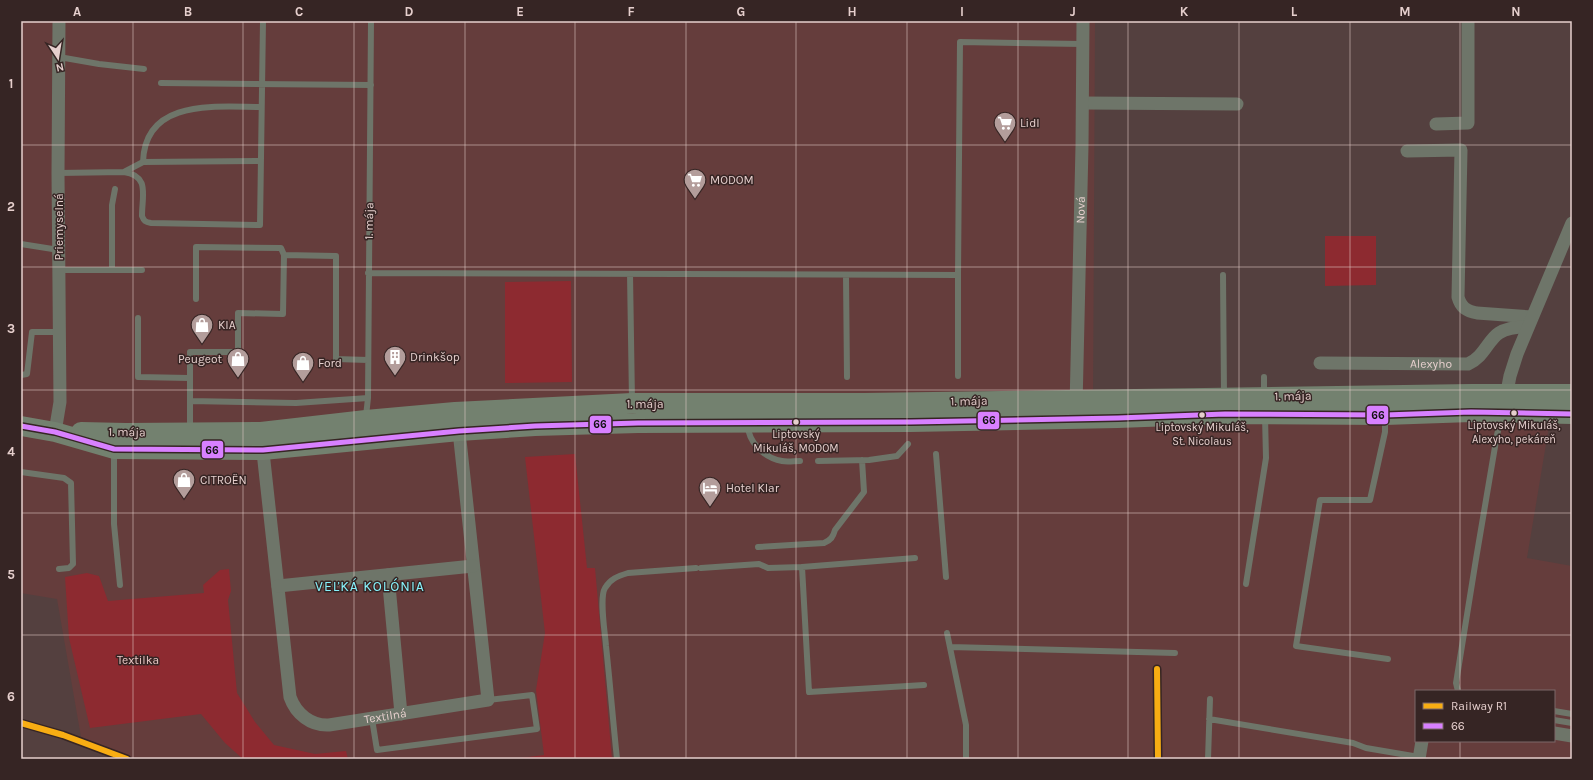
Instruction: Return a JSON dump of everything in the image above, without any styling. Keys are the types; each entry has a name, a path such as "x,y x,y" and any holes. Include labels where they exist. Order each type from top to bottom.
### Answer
{"main road":[{"name":"1. mája","path":"1385,405 1507,393 1572,394"},
{"name":"1. mája","path":"749,418 864,403 1117,399 1225,406"},
{"name":"1. mája","path":"120,441 190,433 262,441 366,420 514,408 749,418 1076,419 1225,406 1264,400 1385,405 1472,412 1572,414"},
{"name":"1. mája","path":"21,426 120,441 262,441 535,426 635,413"}],"street":[{"name":"Priemyselná","path":"55,432 60,402 58,173 59,21"},
{"name":"Nová","path":"1076,419 1083,104 1083,21"},
{"path":"1436,124 1468,123 1468,21"},
{"path":"1083,104 1237,104"},
{"path":"1407,151 1461,150 1459,303 1469,312 1530,322"},
{"path":"1503,413 1510,376 1530,322 1572,223"},
{"name":"Alexyho","path":"1320,363 1468,364 1477,358 1498,333 1530,322"},
{"path":"459,431 488,700"},
{"name":"Textilná","path":"262,441 290,697 297,711 303,717 320,725 372,719 488,700"},
{"path":"278,586 473,566"},
{"path":"388,575 401,714"},
{"path":"1555,733 1572,736"},
{"path":"1419,758 1422,742"}],"lane":[{"path":"58,173 124,172 136,175 142,182 142,216 146,222 151,224 260,226 263,21"},
{"name":"1. mája","path":"366,420 368,398 371,21"},
{"path":"958,376 960,42 1083,44"},
{"path":"59,57 99,64 144,69"},
{"path":"161,83 371,85"},
{"path":"143,162 144,150 149,134 163,121 180,111 198,107 261,107"},
{"path":"124,172 143,162 261,161"},
{"path":"112,270 112,205 115,189"},
{"path":"21,244 59,250"},
{"path":"190,433 190,352 238,352 238,313 283,314 284,255 281,248 196,247 196,299"},
{"path":"284,255 336,256 336,359 368,360"},
{"path":"59,270 142,270"},
{"path":"368,273 958,275"},
{"path":"630,274 635,413"},
{"path":"846,275 847,377"},
{"path":"1223,275 1225,406"},
{"path":"138,318 138,376 189,378"},
{"path":"21,375 27,374 32,332 59,332"},
{"path":"190,401 296,404 368,398"},
{"path":"1246,584 1266,458 1264,400"},
{"path":"1385,405 1384,432 1370,500 1320,500 1296,646 1388,659"},
{"path":"1457,690 1456,683 1476,559 1497,435 1503,413"},
{"path":"749,418 760,449 769,456 781,461 800,462"},
{"path":"120,441 114,524 120,585"},
{"path":"818,461 862,460 897,456 908,444"},
{"path":"936,454 946,577"},
{"path":"758,547 824,543 829,541 833,537 835,530 864,492 862,460"},
{"path":"21,472 64,478 71,483 72,564 69,568 59,569"},
{"path":"617,759 603,596 605,588 610,581 618,576 628,573 759,564 768,568 802,567 915,558"},
{"path":"802,567 810,692 924,685"},
{"path":"947,632 966,725 966,759"},
{"path":"950,647 1175,653"},
{"path":"372,719 377,750 537,729 532,695 488,700"},
{"path":"1208,759 1210,698"},
{"path":"1555,711 1572,714"},
{"path":"1209,719 1353,743 1366,748 1419,758"},
{"path":"1555,720 1572,723"}],"shaded area":[{"path":"21,21 1095,21 1093,410 1552,408 1527,558 1572,566 1572,759 133,759 81,737 57,599 21,593"}],"green space":[{"path":"1325,236 1376,236 1376,285 1325,286"},
{"path":"571,281 572,382 505,383 505,282"},
{"path":"575,454 587,568 595,568 612,759 513,759 544,755 536,690 545,633 525,457"},
{"name":"Textilka","path":"229,569 231,591 228,600 237,693 255,722 274,745 315,754 346,751 348,759 243,759 225,743 201,714 90,728 69,638 65,577 87,573 99,576 108,601 204,593 203,585 220,570"}],"rail line":[{"name":"R1","path":"1157,669 1158,759"},
{"name":"R1","path":"21,723 63,735 127,759"}],"transit line":[{"name":"66","path":"21,426 55,432 114,449 263,450 459,431 535,426 638,423 911,422 1118,418 1225,414 1385,415 1471,412 1572,414"}],"place":[{"name":"Lidl","path":"1005,142"},
{"name":"MODOM","path":"695,200"},
{"name":"KIA","path":"202,344"},
{"name":"Drinkšop","path":"395,376"},
{"name":"Peugeot","path":"238,378"},
{"name":"Ford","path":"303,382"},
{"name":"Liptovský Mikuláš, Alexyho, pekáreň","path":"1514,413"},
{"name":"Liptovský Mikuláš, St. Nicolaus","path":"1202,415"},
{"name":"Liptovský Mikuláš, MODOM","path":"796,422"},
{"name":"CITROËN","path":"184,500"},
{"name":"Hotel Klar","path":"710,508"}],"district":[{"name":"VEĽKÁ KOLÓNIA","path":"370,586"}]}
